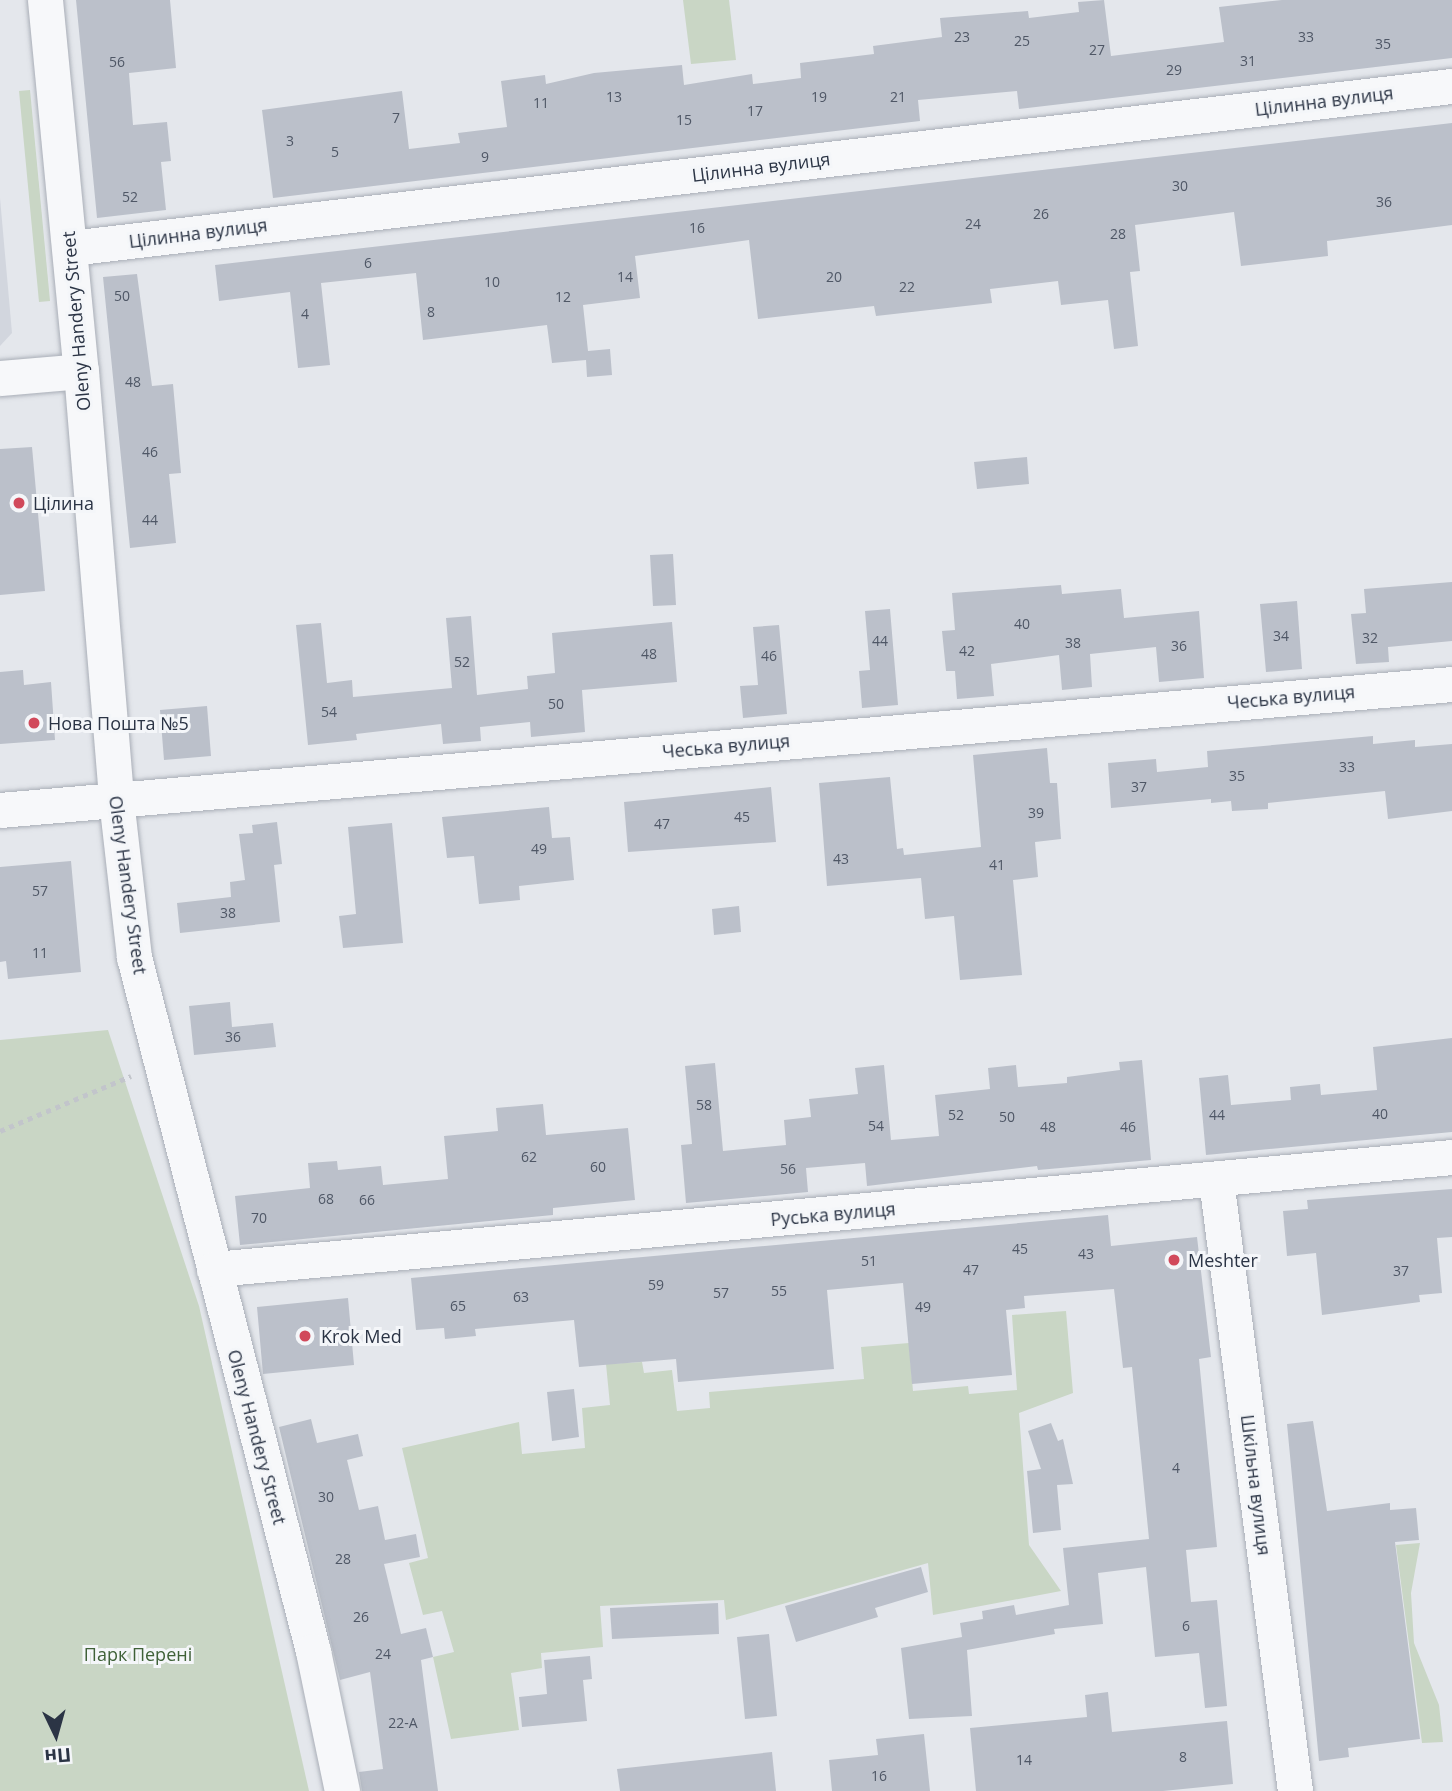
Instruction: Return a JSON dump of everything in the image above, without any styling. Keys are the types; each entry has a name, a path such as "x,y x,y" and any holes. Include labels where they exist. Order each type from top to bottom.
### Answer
{"street":[{"name":"Oleny Handery Street","path":"45,0 82,370 116,799 132,944 160,1064 313,1651 342,1791"},
{"name":"Цілинна вулиця","path":"70,248 1452,86"},
{"path":"0,378 82,370"},
{"name":"Чеська вулиця","path":"0,810 1452,684"},
{"name":"Руська вулиця","path":"214,1269 1452,1157"},
{"name":"Шкільна вулиця","path":"1216,1180 1295,1791"}],"path":[{"path":"0,1131 160,1064"}],"shaded area":[{"path":"0,198 12,333 0,346"}],"green space":[{"path":"683,0 729,0 736,60 691,64"},
{"path":"30,90 50,301 39,302 19,91"},
{"name":"Парк Перені","path":"108,1030 199,1306 309,1791 0,1791 0,1040"},
{"path":"1066,1311 1073,1393 1019,1413 1029,1545 1061,1591 933,1615 928,1563 726,1620 724,1600 600,1606 603,1647 541,1653 542,1668 511,1673 519,1730 451,1739 433,1657 454,1652 442,1611 423,1615 409,1563 428,1558 402,1448 519,1422 522,1454 585,1448 582,1408 610,1405 606,1364 642,1362 644,1373 672,1370 677,1411 710,1408 709,1392 864,1379 861,1347 909,1343 913,1391 968,1386 969,1394 1017,1390 1012,1315"},
{"path":"1420,1543 1411,1593 1414,1643 1439,1705 1443,1742 1422,1743 1396,1545"}],"building":[{"path":"76,0 170,0 176,68 129,73 133,125 167,122 171,161 161,162 166,210 97,218"},
{"path":"1104,0 1111,56 1224,42 1219,7 1282,0 1452,0 1452,58 1019,109 1017,91 918,100 920,121 273,198 262,110 402,91 409,149 460,143 458,133 507,127 501,81 545,75 546,84 594,73 682,65 684,85 752,74 753,84 801,78 800,63 874,54 873,46 942,37 940,18 1028,11 1029,18 1079,12 1078,2"},
{"path":"1452,123 1452,225 1327,241 1328,256 1241,266 1234,212 1135,225 1140,271 1130,272 1138,346 1114,349 1108,300 1061,305 1058,281 990,289 992,303 876,316 874,306 758,319 749,240 635,256 640,298 583,305 588,351 610,349 612,375 587,377 586,360 552,363 547,325 423,340 416,273 321,283 330,365 298,368 290,292 219,301 215,265"},
{"path":"137,274 152,386 173,384 181,473 169,474 176,543 130,548 103,277"},
{"name":"Цілина","path":"32,447 45,591 0,595 0,449"},
{"path":"1027,457 1029,484 977,489 974,462"},
{"path":"673,554 676,605 653,606 650,555"},
{"path":"1452,582 1452,641 1388,647 1389,662 1356,664 1351,614 1366,613 1364,589"},
{"path":"1061,585 1062,594 1121,589 1124,618 1199,611 1204,678 1159,682 1156,647 1090,654 1092,687 1062,690 1059,655 991,664 994,696 957,699 955,671 946,671 942,631 955,630 952,593"},
{"path":"1297,601 1302,669 1266,672 1260,604"},
{"path":"890,609 898,705 862,708 859,671 870,670 865,611"},
{"path":"471,616 477,695 528,689 527,676 555,673 552,633 672,622 677,682 582,690 585,732 531,737 530,722 480,727 481,741 443,744 441,724 356,734 357,740 308,745 296,625 321,623 327,683 352,680 353,697 452,688 446,618"},
{"path":"779,625 787,714 743,718 740,686 758,685 753,627"},
{"path":"23,670 24,685 51,682 55,740 0,744 0,672"},
{"path":"207,706 211,756 164,760 160,710"},
{"path":"1373,736 1373,744 1415,740 1415,747 1452,744 1452,811 1388,819 1385,791 1268,803 1268,809 1232,811 1231,801 1211,803 1211,799 1111,808 1108,763 1156,759 1157,772 1208,767 1207,751"},
{"path":"1047,748 1050,783 1057,783 1061,839 1035,842 1038,877 1013,880 1022,975 960,980 954,916 925,919 921,878 827,886 819,783 890,777 897,849 903,848 904,855 981,847 973,755"},
{"path":"771,787 776,842 628,852 624,802"},
{"path":"549,807 552,838 570,837 574,880 519,886 520,900 479,904 474,856 447,858 442,817"},
{"path":"277,822 282,864 274,865 280,922 180,933 177,903 231,897 230,882 245,880 239,834 253,833 252,825"},
{"path":"392,823 403,943 343,948 339,916 356,914 348,827"},
{"path":"71,861 81,972 8,979 6,961 0,962 0,867"},
{"path":"739,906 741,932 714,935 712,909"},
{"path":"230,1002 232,1027 273,1023 276,1047 194,1055 189,1006"},
{"path":"1452,1038 1452,1132 1206,1155 1199,1078 1228,1075 1231,1105 1291,1100 1290,1087 1320,1084 1321,1095 1377,1090 1373,1047"},
{"path":"1142,1060 1151,1160 1038,1170 1037,1166 867,1186 865,1163 806,1168 808,1192 686,1203 681,1145 692,1144 685,1066 715,1063 723,1151 786,1145 784,1120 811,1117 809,1099 858,1094 855,1068 884,1065 891,1140 939,1136 935,1095 990,1089 988,1068 1016,1065 1018,1087 1067,1083 1067,1077 1120,1070 1119,1062"},
{"path":"543,1104 546,1135 628,1128 635,1200 553,1208 553,1215 240,1245 235,1196 310,1188 308,1163 337,1161 338,1170 381,1166 383,1185 448,1179 444,1136 498,1131 496,1108"},
{"path":"1452,1189 1452,1237 1437,1238 1442,1293 1419,1295 1420,1302 1322,1315 1316,1253 1287,1256 1283,1211 1308,1209 1307,1200"},
{"path":"1108,1215 1111,1246 1197,1237 1211,1357 1199,1359 1217,1547 1186,1550 1191,1602 1217,1600 1227,1706 1205,1708 1199,1653 1155,1657 1146,1567 1098,1573 1103,1624 1054,1629 1055,1634 967,1650 972,1716 909,1719 901,1648 962,1637 960,1623 983,1619 982,1611 1014,1605 1016,1615 1069,1605 1063,1548 1149,1539 1132,1367 1123,1368 1114,1289 1024,1296 1025,1308 1006,1310 1012,1375 912,1384 903,1283 827,1290 834,1369 678,1382 676,1359 579,1367 574,1320 475,1329 476,1336 445,1339 444,1328 416,1330 411,1278"},
{"name":"Krok Med","path":"348,1298 354,1365 263,1374 257,1307"},
{"path":"574,1389 579,1437 552,1441 547,1392"},
{"path":"311,1419 317,1443 358,1434 363,1456 347,1460 359,1510 378,1506 385,1540 416,1534 420,1557 384,1564 401,1634 426,1628 433,1657 421,1660 438,1791 362,1791 359,1772 383,1769 370,1672 340,1680 279,1427"},
{"path":"1313,1421 1327,1511 1390,1503 1390,1510 1416,1508 1419,1540 1395,1542 1420,1739 1348,1748 1349,1757 1319,1761 1287,1424"},
{"path":"1051,1423 1058,1441 1063,1439 1073,1484 1057,1485 1061,1530 1033,1533 1027,1471 1041,1469 1028,1431"},
{"path":"921,1567 928,1592 875,1608 878,1617 796,1642 785,1606"},
{"path":"718,1603 719,1634 612,1639 610,1608"},
{"path":"769,1634 777,1716 745,1719 737,1637"},
{"path":"590,1656 592,1679 583,1680 587,1721 522,1727 519,1697 547,1694 544,1660"},
{"path":"1108,1692 1112,1732 1227,1721 1233,1784 1163,1791 976,1791 970,1728 1087,1717 1085,1695"},
{"path":"924,1734 930,1791 832,1791 829,1760 878,1755 876,1739"},
{"path":"772,1752 776,1791 620,1791 617,1769"}],"place":[{"name":"Цілина","path":"19,503"},
{"name":"Нова Пошта №5","path":"34,723"},
{"name":"Meshter","path":"1174,1260"},
{"name":"Krok Med","path":"305,1336"}]}
